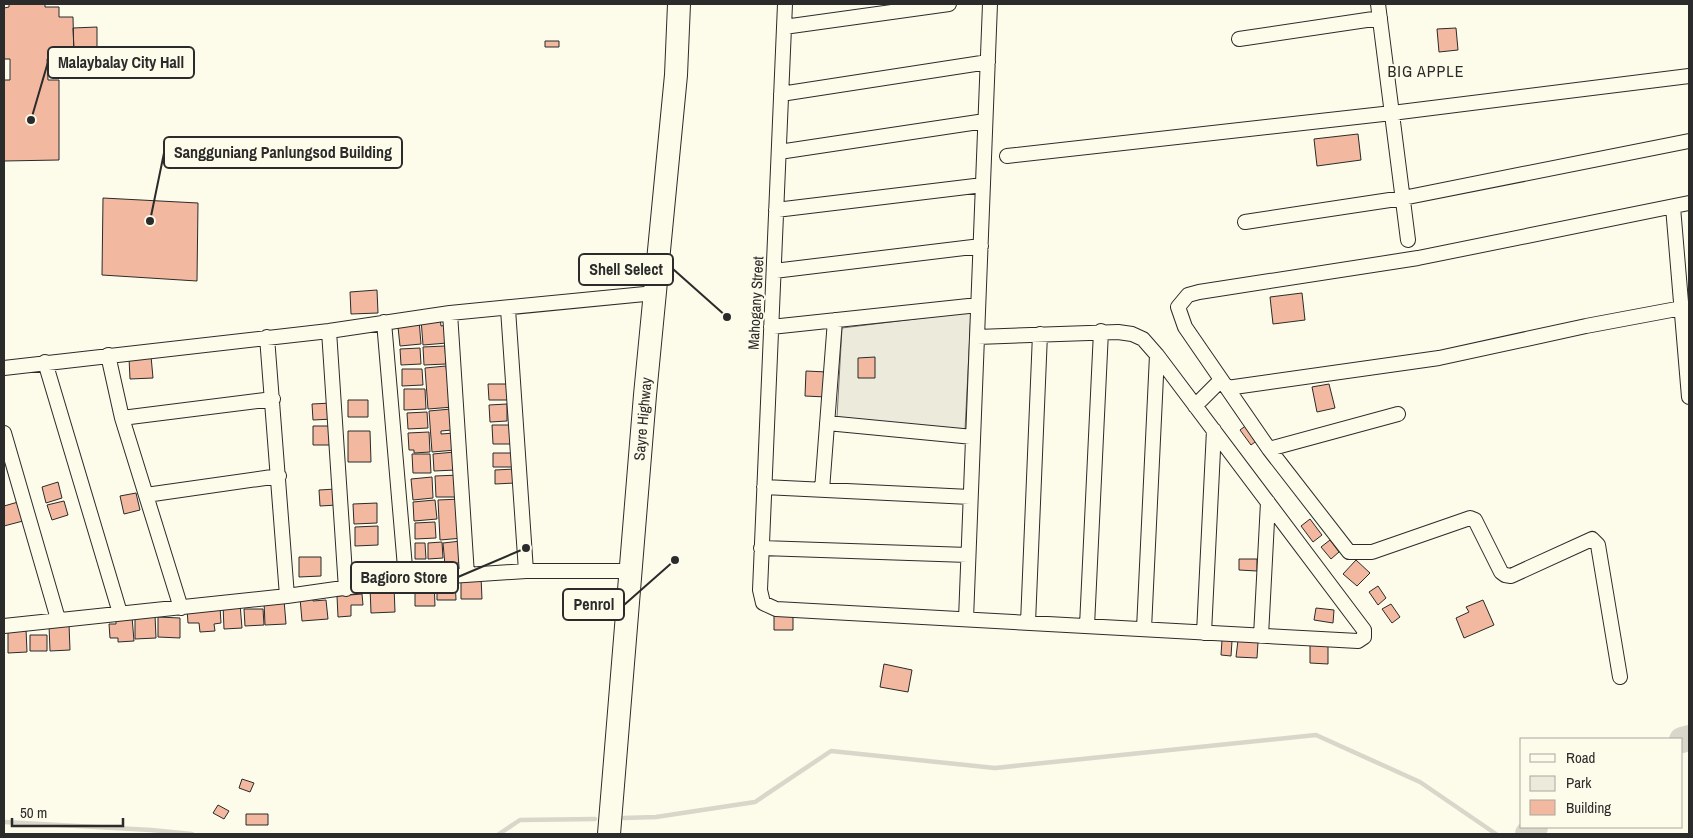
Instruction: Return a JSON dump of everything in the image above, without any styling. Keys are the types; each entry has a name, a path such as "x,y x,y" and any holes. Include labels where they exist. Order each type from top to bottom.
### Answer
{"highway":[{"name":"Sayre Highway","path":"609,834 629,570 676,75 680,4"}],"street":[{"name":"Mahogany Street","path":"785,4 761,548 760,590 763,603 776,609 966,620"},
{"path":"784,27 949,4"},
{"path":"977,337 1101,331 1132,334 1143,339 1214,430 1364,630 1365,635 1358,641 966,620 970,497 990,4"},
{"path":"1239,39 1379,11 1408,240"},
{"path":"782,94 988,62"},
{"path":"1007,156 1392,113 1689,76"},
{"path":"779,152 986,121"},
{"path":"1245,222 1403,198 1689,141"},
{"path":"776,210 983,185"},
{"path":"1620,677 1598,545 1595,540 1592,539 1511,576 1501,572 1475,520 1470,518 1372,552 1355,554 1344,549 1269,449 1224,384 1180,317 1178,307 1188,295 1418,258 1689,203"},
{"path":"1673,207 1687,352 1689,397"},
{"path":"774,272 981,246"},
{"path":"4,368 329,331 450,313 508,309 655,293"},
{"path":"771,327 978,305"},
{"path":"1195,406 1224,384 1439,358 1586,326 1682,308"},
{"path":"508,309 526,571"},
{"path":"450,313 467,574"},
{"path":"822,490 835,320"},
{"path":"384,322 406,580"},
{"path":"329,331 346,589"},
{"path":"1087,626 1101,331"},
{"path":"1028,623 1040,334"},
{"path":"267,337 287,596"},
{"path":"108,355 122,418 181,608"},
{"path":"1144,629 1157,355"},
{"path":"45,362 120,613"},
{"path":"122,418 273,399"},
{"path":"1269,449 1398,414"},
{"path":"827,423 973,437"},
{"path":"1204,632 1214,430"},
{"path":"4,433 58,619"},
{"path":"146,495 279,476"},
{"path":"764,487 970,497"},
{"path":"1261,636 1268,502"},
{"path":"761,548 968,555"},
{"path":"4,626 58,619 181,608 467,574 526,571 629,570"}],"green space":[{"path":"971,312 965,430 837,417 842,328"}],"building":[{"path":"9,4 45,4 45,7 59,7 59,17 73,17 74,59 47,59 48,80 59,80 59,160 4,161 4,80 10,80 10,59 4,59 4,8 9,7"},
{"path":"97,27 97,51 74,51 73,28"},
{"path":"1456,28 1458,50 1439,52 1437,29"},
{"path":"545,41 559,41 559,47 545,47"},
{"path":"1358,134 1361,160 1317,166 1314,139"},
{"path":"103,198 198,203 197,281 102,275"},
{"path":"377,290 378,313 351,314 350,292"},
{"path":"1302,293 1305,320 1273,324 1270,297"},
{"path":"440,318 441,326 446,325 447,343 423,345 421,319"},
{"path":"419,320 421,344 400,346 398,327"},
{"path":"445,346 446,364 424,365 423,347"},
{"path":"420,348 421,364 401,365 400,349"},
{"path":"151,356 153,378 130,379 129,358"},
{"path":"875,357 875,378 858,378 858,358"},
{"path":"446,366 447,377 451,377 453,407 428,409 425,368"},
{"path":"402,369 422,369 423,385 402,386"},
{"path":"806,371 827,372 826,397 805,396"},
{"path":"488,384 507,384 508,400 489,400"},
{"path":"1329,384 1335,408 1317,412 1312,387"},
{"path":"404,389 425,389 426,409 404,410"},
{"path":"348,400 368,400 368,417 348,417"},
{"path":"332,403 333,419 313,420 312,404"},
{"path":"507,404 507,421 490,422 489,405"},
{"path":"451,409 452,430 441,431 441,434 455,433 456,450 432,452 429,411"},
{"path":"427,412 428,428 408,429 407,413"},
{"path":"1248,424 1259,439 1251,445 1240,430"},
{"path":"492,425 512,425 513,444 493,444"},
{"path":"313,426 331,426 331,445 313,445"},
{"path":"348,431 370,431 371,462 348,462"},
{"path":"429,432 430,452 414,453 414,450 409,450 408,433"},
{"path":"455,452 456,470 434,471 433,454"},
{"path":"493,453 513,453 514,467 493,467"},
{"path":"412,454 430,454 431,473 413,473"},
{"path":"515,469 515,483 495,484 495,470"},
{"path":"460,475 461,497 436,497 435,476"},
{"path":"432,477 433,498 413,500 411,479"},
{"path":"58,482 62,498 46,503 42,487"},
{"path":"336,489 337,505 320,506 319,490"},
{"path":"136,493 140,510 124,514 120,496"},
{"path":"461,499 463,538 440,540 438,500"},
{"path":"435,500 437,519 414,521 413,502"},
{"path":"64,501 68,515 52,520 47,505"},
{"path":"18,502 23,521 4,526 4,506"},
{"path":"377,503 377,523 354,524 353,504"},
{"path":"1310,519 1322,535 1313,542 1301,526"},
{"path":"435,522 436,538 415,539 415,523"},
{"path":"378,526 378,545 355,546 355,527"},
{"path":"1330,540 1339,552 1331,559 1321,547"},
{"path":"461,541 464,562 445,565 443,543"},
{"path":"442,542 443,558 428,559 428,543"},
{"path":"415,543 425,543 426,559 415,559"},
{"path":"299,557 321,557 321,576 299,577"},
{"path":"1239,559 1257,559 1257,571 1239,570"},
{"path":"1356,560 1370,573 1357,586 1343,574"},
{"path":"481,577 482,599 461,599 461,578"},
{"path":"455,578 456,600 437,600 437,584 442,584 442,579"},
{"path":"415,581 434,581 435,606 415,606"},
{"path":"394,586 395,612 371,613 370,587"},
{"path":"1378,586 1386,598 1378,605 1369,592"},
{"path":"362,594 363,605 351,605 351,616 338,617 337,596"},
{"path":"312,597 313,601 326,600 328,619 302,621 300,598"},
{"path":"284,600 286,624 265,625 264,601"},
{"path":"1483,600 1494,625 1464,638 1456,618 1469,612 1466,607"},
{"path":"240,604 242,628 224,629 223,605"},
{"path":"1391,604 1400,617 1392,623 1382,609"},
{"path":"220,607 221,623 214,624 215,631 200,632 199,623 188,623 187,609"},
{"path":"1316,608 1334,610 1333,623 1314,620"},
{"path":"244,609 263,609 264,625 245,626"},
{"path":"774,613 793,613 793,630 774,630"},
{"path":"135,615 155,615 156,638 135,639"},
{"path":"132,617 134,641 118,642 118,638 110,638 109,624 116,624 116,618"},
{"path":"158,617 180,618 180,638 158,637"},
{"path":"69,624 70,650 50,651 49,625"},
{"path":"26,629 27,652 8,653 8,630"},
{"path":"30,635 47,635 47,651 30,651"},
{"path":"1222,640 1232,641 1231,656 1221,655"},
{"path":"1238,640 1258,642 1257,658 1236,657"},
{"path":"1310,643 1328,643 1328,664 1310,663"},
{"path":"884,664 912,670 908,692 880,687"},
{"path":"242,779 254,783 250,792 239,788"},
{"path":"218,805 229,811 224,819 213,813"},
{"path":"246,814 268,814 268,825 246,825"}],"waterway":[{"path":"624,818 656,817 755,802 831,751 995,768 1316,735 1420,782 1496,834"},
{"path":"1683,740 1689,738"},
{"path":"499,834 520,820 595,819"},
{"path":"4,822 192,834"},
{"path":"1528,834 1534,828"}],"place":[{"name":"Malaybalay City Hall","path":"31,120"},
{"name":"Sangguniang Panlungsod Building","path":"150,221"},
{"name":"Shell Select","path":"727,317"},
{"name":"Bagioro Store","path":"526,548"},
{"name":"Penrol","path":"675,560"}],"district":[{"name":"BIG APPLE","path":"1426,71"}]}
